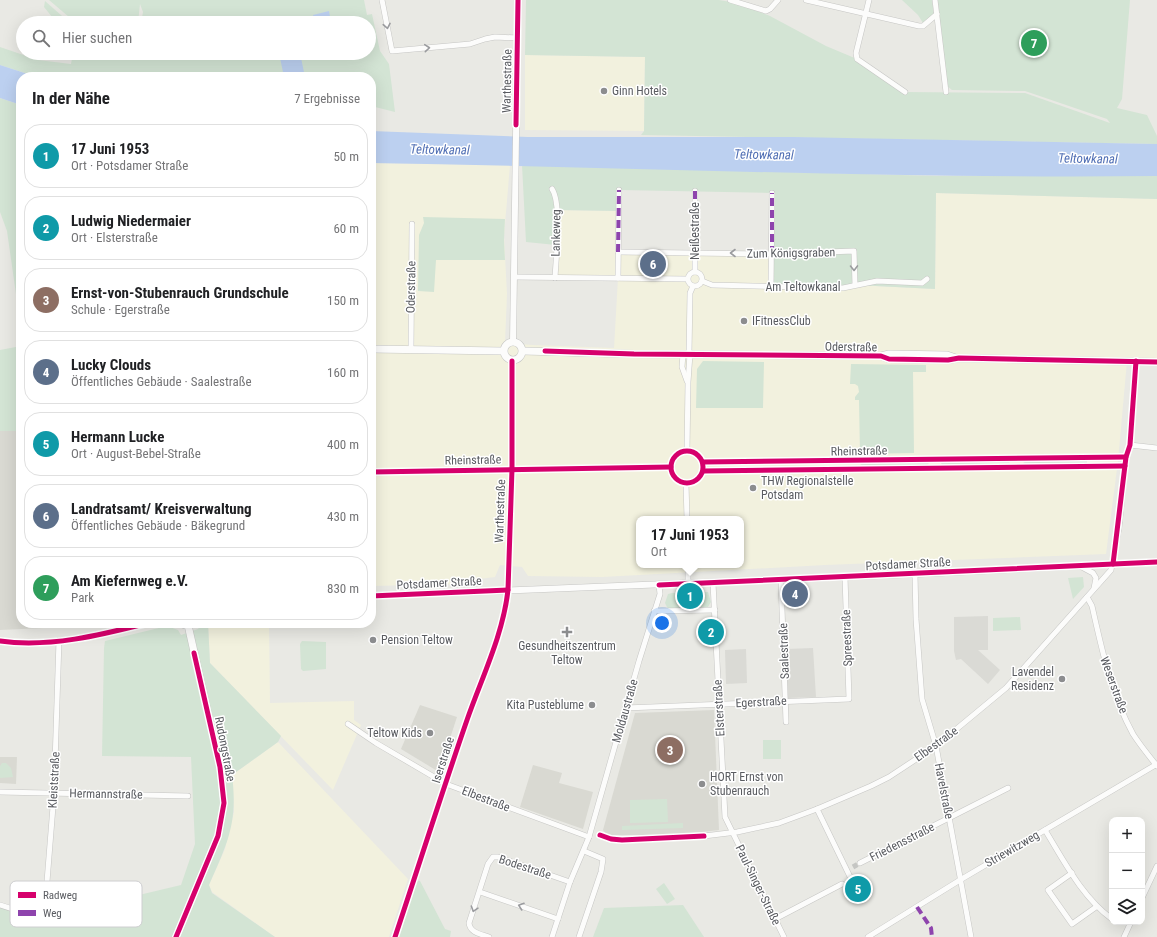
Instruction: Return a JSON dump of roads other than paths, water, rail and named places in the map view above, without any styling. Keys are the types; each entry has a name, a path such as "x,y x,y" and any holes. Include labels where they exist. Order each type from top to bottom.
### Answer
{"main road":[{"path":"513,342 519,344 522,351 520,357 512,361 505,356 503,351 508,343 513,342"},
{"path":"376,349 503,351"},
{"name":"Oderstraße","path":"522,351 881,356 896,360 948,360 957,358 1157,362"},
{"name":"Rudongstraße","path":"176,937 218,836 224,803 220,767 191,628"}],"street":[{"path":"382,0 392,51 463,45 485,38 518,38"},
{"name":"Warthestraße","path":"515,277 518,0"},
{"path":"730,0 766,11 770,10 778,0"},
{"path":"806,0 919,26 923,26 937,14"},
{"path":"869,0 864,13 856,53 857,59 905,92"},
{"path":"935,0 946,92"},
{"name":"Lankeweg","path":"552,189 555,193 557,210 555,278"},
{"path":"618,278 620,190"},
{"name":"Neißestraße","path":"695,191 695,272"},
{"path":"771,287 772,193"},
{"name":"Oderstraße","path":"411,350 412,224"},
{"name":"Zum Königsgraben","path":"618,252 772,254 854,251 855,285"},
{"path":"687,279 690,273 695,272 701,274 702,281 699,285 693,286"},
{"path":"513,342 515,277 687,279 693,286"},
{"name":"Am Teltowkanal","path":"702,281 712,285 844,288 877,281 922,283 927,279"},
{"path":"687,451 688,382 682,367 687,354 690,293 693,286"},
{"name":"Warthestraße","path":"508,590 512,470 512,361"},
{"path":"1113,564 1126,457 1130,445 1136,361"},
{"path":"1130,445 1157,448"},
{"path":"687,451 695,453 703,462 703,471 699,479 686,483 674,477 671,467 676,456 687,451"},
{"name":"Rheinstraße","path":"703,462 1126,457"},
{"path":"1090,458 1090,467"},
{"path":"1016,459 1016,468"},
{"path":"935,460 935,468"},
{"name":"Rheinstraße","path":"852,461 852,469"},
{"path":"770,462 770,470"},
{"name":"Rheinstraße","path":"703,471 1125,466"},
{"name":"Rheinstraße","path":"376,472 671,467"},
{"path":"686,483 687,516"},
{"name":"Potsdamer Straße","path":"376,596 713,583 1157,562"},
{"name":"Elbestraße","path":"704,836 779,823 818,809 883,780 936,746 1006,688 1110,573 1113,564"},
{"path":"1080,566 1093,573 1096,578 1093,591"},
{"path":"688,568 688,584"},
{"name":"Havelstraße","path":"915,574 916,619 922,699 936,746 971,937"},
{"name":"Spreestraße","path":"845,577 849,699"},
{"name":"Saalestraße","path":"781,580 786,722"},
{"name":"Elsterstraße","path":"713,583 725,817 732,832"},
{"name":"Moldaustraße","path":"589,837 625,708 660,594 659,585"},
{"name":"Iserstraße","path":"395,937 480,681 497,639 506,607 508,590"},
{"name":"Weserstraße","path":"1087,597 1092,606 1106,667 1116,698 1134,735 1156,765"},
{"path":"654,611 715,610"},
{"path":"0,641 59,640 127,628"},
{"name":"Kleiststraße","path":"47,881 54,794 59,640"},
{"name":"Egerstraße","path":"625,708 849,699"},
{"name":"Elbestraße","path":"348,724 376,743 446,784 589,837"},
{"name":"Striewitzweg","path":"868,937 960,880 1156,765"},
{"name":"Friedensstraße","path":"860,863 1008,788"},
{"name":"Hermannstraße","path":"0,792 188,796"},
{"path":"818,809 854,887"},
{"path":"1045,830 1072,873 1096,907 1109,917"},
{"name":"Paul-Singer-Straße","path":"732,832 784,937"},
{"path":"552,937 570,882 589,837"},
{"path":"579,937 601,872 603,859 584,851"},
{"name":"Bodestraße","path":"489,937 473,931 469,925 488,864 493,858 498,857 570,882"},
{"path":"1145,892 1157,866"},
{"path":"846,870 853,867"},
{"path":"1072,873 1048,890 1072,924 1096,907"},
{"path":"775,919 842,884"},
{"path":"480,892 558,919"},
{"name":"Kleiststraße","path":"0,905 10,908"},
{"path":"1124,937 1130,925"}],"water":[{"path":"329,11 330,16 313,16"},
{"path":"280,60 301,60 304,72 283,72"},
{"path":"0,65 22,72 16,72 16,103 0,98"},
{"name":"Teltowkanal","path":"376,131 528,137 794,137 1157,144 1157,176 960,176 376,163"}],"tunnel":[{"path":"853,867 860,863"}],"place":[{"name":"Am Kiefernweg e.V.","path":"1034,43"},
{"name":"Ginn Hotels","path":"604,91"},
{"name":"Landratsamt/ Kreisverwaltung","path":"653,264"},
{"name":"IFitnessClub","path":"744,321"},
{"name":"THW Regionalstelle Potsdam","path":"753,488"},
{"name":"Lucky Clouds","path":"795,594"},
{"name":"17 Juni 1953","path":"690,596"},
{"name":"Gesundheitszentrum Teltow","path":"567,632"},
{"name":"Ludwig Niedermaier","path":"711,632"},
{"name":"Pension Teltow","path":"373,640"},
{"name":"Lavendel Residenz","path":"1062,679"},
{"name":"Kita Pusteblume","path":"592,705"},
{"name":"Teltow Kids","path":"430,733"},
{"name":"Ernst-von-Stubenrauch Grundschule","path":"670,750"},
{"name":"HORT Ernst von Stubenrauch","path":"702,784"},
{"name":"Hermann Lucke","path":"858,889"}]}
